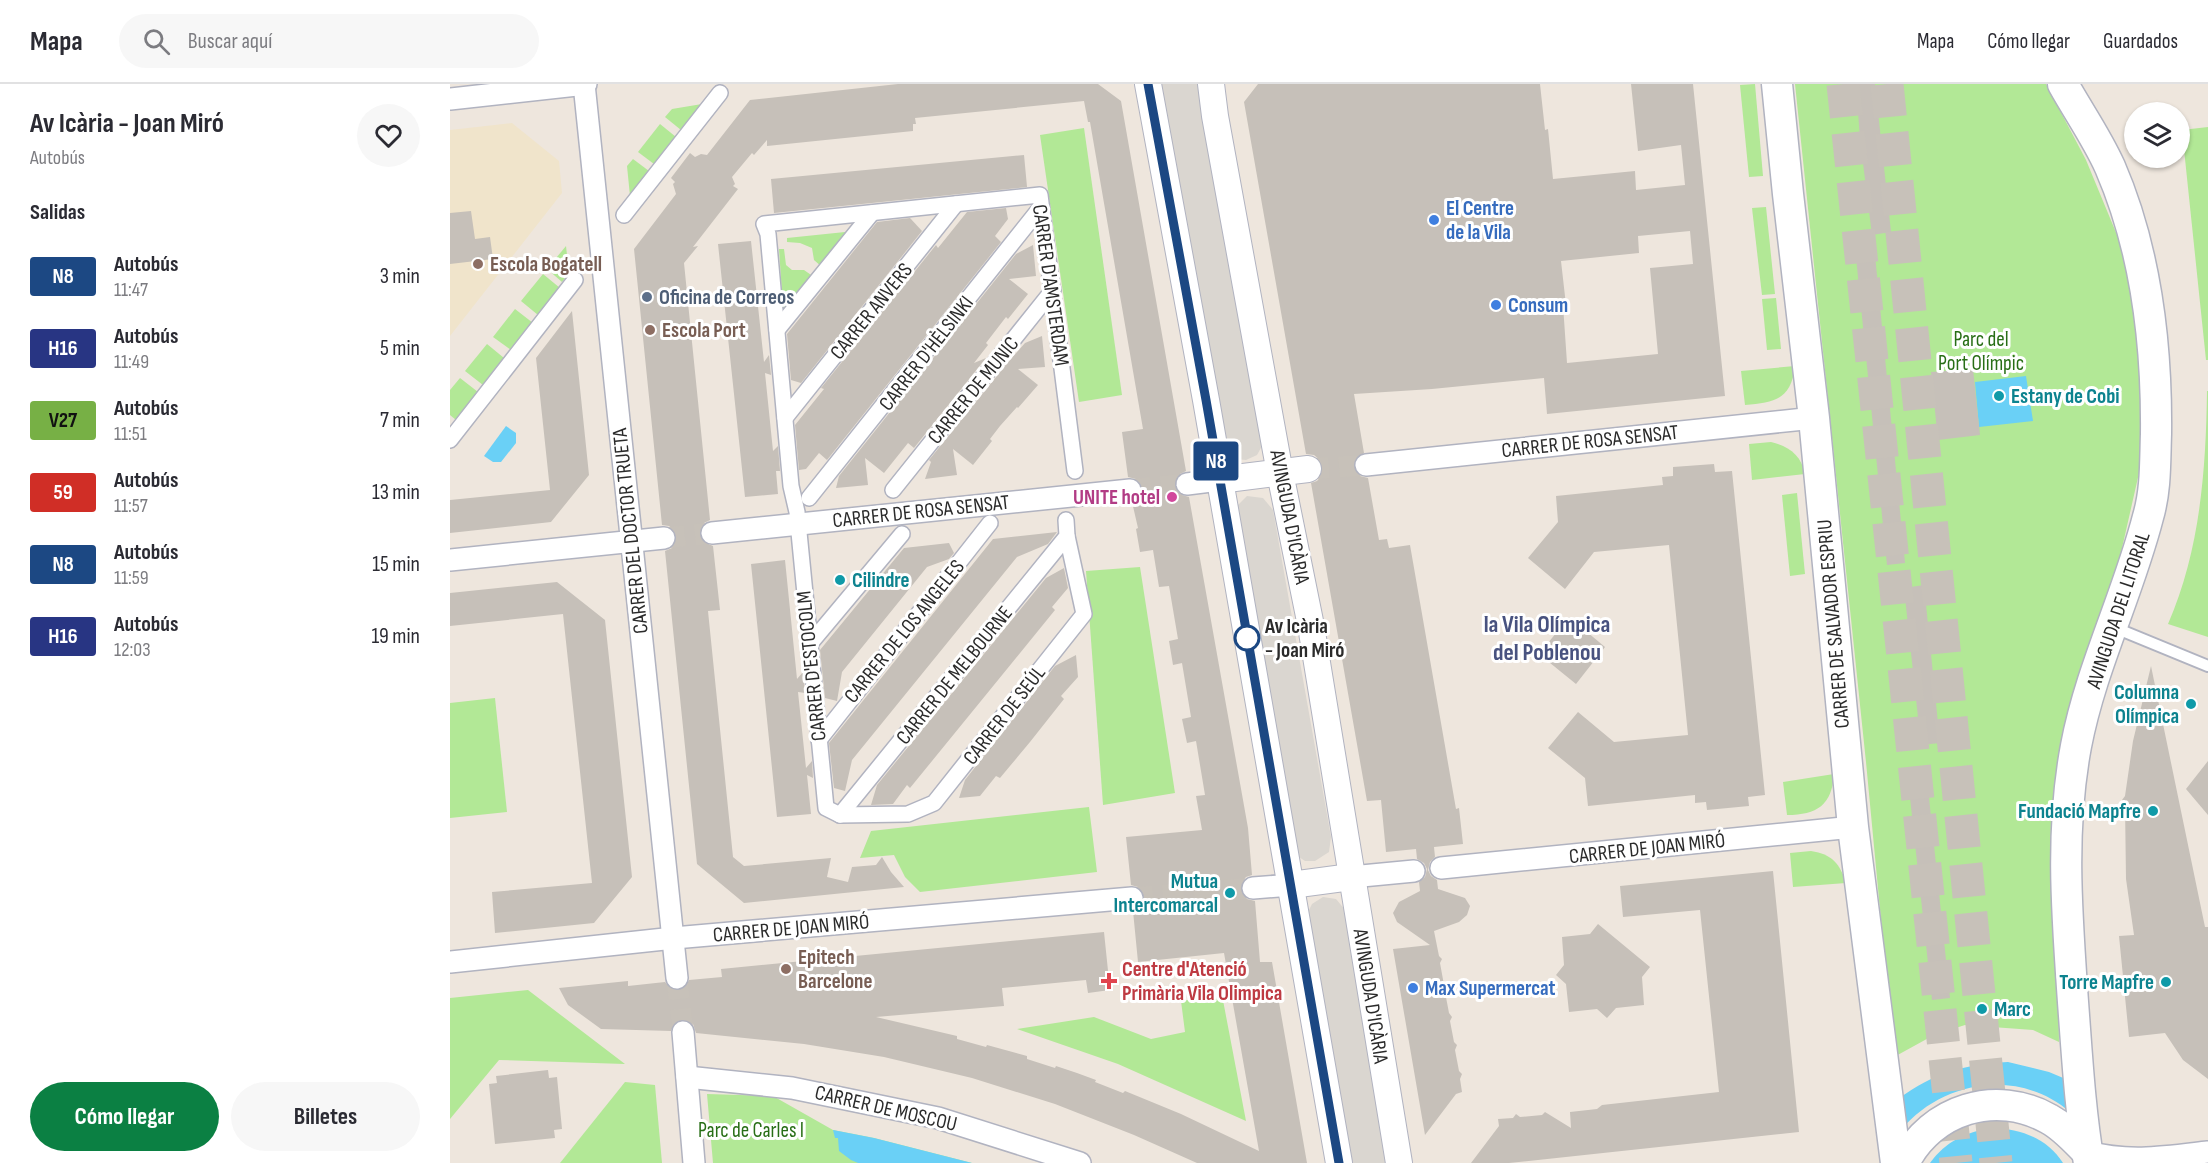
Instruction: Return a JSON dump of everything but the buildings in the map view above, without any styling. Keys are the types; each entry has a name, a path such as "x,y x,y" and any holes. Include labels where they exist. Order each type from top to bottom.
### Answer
{"main road":[{"name":"CARRER DE SALVADOR ESPRIU","path":"1777,84 1814,418 1853,827 1896,1163"},
{"name":"AVINGUDA DEL LITORAL","path":"2063,84 2110,166 2129,220 2144,276 2156,390 2155,473 2150,513 2138,556 2094,679 2076,745 2066,826 2065,879 2070,963 2088,1157"},
{"path":"1905,1163 1909,1153 1940,1121 1973,1107 1999,1104 2026,1109 2049,1119 2064,1130 2088,1157"}],"street":[{"path":"450,99 585,84"},
{"name":"CARRER DEL DOCTOR TRUETA","path":"585,84 678,978"},
{"path":"1148,84 1339,1163"},
{"name":"AVINGUDA D'ICÀRIA","path":"1211,84 1280,473 1311,626 1399,1163"},
{"path":"624,215 720,93"},
{"name":"CARRER D'AMSTERDAM","path":"798,524 791,486 777,330 772,228 872,213 1040,195 1075,471"},
{"name":"CARRER ANVERS","path":"785,418 956,204"},
{"name":"CARRER D'HÈLSINKI","path":"809,498 1041,207"},
{"path":"777,330 872,213"},
{"path":"450,440 575,280"},
{"name":"CARRER DE MUNIC","path":"893,490 1053,290"},
{"name":"CARRER DE ROSA SENSAT","path":"1366,465 1814,418"},
{"path":"1187,484 1308,469"},
{"name":"CARRER DE ROSA SENSAT","path":"712,533 1130,490"},
{"path":"1066,520 1067,536"},
{"name":"CARRER DE LOS ANGELES","path":"819,740 825,729 990,523"},
{"name":"CARRER D'ESTOCOLM","path":"798,524 826,808 840,815"},
{"path":"809,645 902,534"},
{"name":"CARRER DE SEÚL","path":"840,815 908,814 934,803 1084,614 1067,536"},
{"name":"CARRER DE MELBOURNE","path":"840,815 1067,536"},
{"path":"450,560 664,538"},
{"name":"CARRER DE JOAN MIRÓ","path":"1441,868 1853,827"},
{"path":"1253,888 1414,871"},
{"name":"CARRER DE JOAN MIRÓ","path":"450,962 674,938 1132,898"},
{"path":"683,1032 694,1163"},
{"name":"CARRER DE MOSCOU","path":"687,1077 792,1088 938,1118 1080,1163"},
{"path":"2088,1157 2131,1160 2208,1152"}],"lane":[{"path":"2113,627 2208,666"}],"shaded area":[{"path":"1159,84 1200,84 1262,446 1257,455 1246,460 1236,459 1228,453"},
{"name":"Escola Bogatell","path":"512,123 559,161 562,193 450,336 450,130"},
{"path":"1247,496 1263,498 1273,510 1331,837 1329,852 1315,861 1305,861 1296,855 1236,507"},
{"path":"1323,897 1336,899 1346,911 1389,1163 1349,1163 1307,914 1312,904"}],"green space":[{"path":"1755,84 1763,176 1749,177 1740,85"},
{"name":"Parc del Port Olímpic","path":"1795,84 2046,84 2086,160 2122,247 2136,324 2142,407 2139,473 2120,557 2103,609 2055,793 2051,824 2050,872 2058,974 2059,1042 2033,1030 1965,1025 1934,1035 1894,1057 1866,762"},
{"path":"702,104 681,130 665,117 672,109"},
{"path":"660,124 676,137 654,164 638,152"},
{"path":"2208,127 2208,360 2206,360 2186,168 2190,168 2190,129"},
{"path":"1084,128 1122,395 1079,402 1040,135"},
{"path":"633,159 649,171 630,196 627,166"},
{"path":"1766,207 1775,294 1762,295 1752,208"},
{"path":"845,232 846,240 822,267 814,260 812,248 800,243 787,242 787,238"},
{"path":"566,246 569,273 562,282 547,269"},
{"path":"779,249 784,249 786,265 792,270 804,270 814,277 792,305 783,308"},
{"path":"543,274 560,288 538,315 521,301"},
{"path":"1776,298 1781,349 1767,350 1762,299"},
{"path":"515,309 533,323 511,350 493,337"},
{"path":"487,344 504,358 483,385 465,371"},
{"path":"1795,366 1790,386 1780,397 1745,405 1741,371"},
{"path":"460,378 478,392 456,420 450,415 450,390"},
{"path":"2207,391 2208,637 2168,624 2187,568 2199,510 2203,480"},
{"path":"1771,442 1793,452 1801,462 1805,474 1752,480 1749,444"},
{"path":"1797,493 1805,574 1790,576 1782,495"},
{"path":"1140,567 1175,793 1103,805 1086,571"},
{"path":"495,698 507,812 450,818 450,703"},
{"path":"1834,774 1830,793 1821,806 1807,813 1787,815 1783,782"},
{"path":"1089,807 1097,872 920,892 905,877 894,855 860,858 871,831"},
{"path":"1811,851 1830,857 1838,865 1846,883 1793,887 1790,853"},
{"path":"528,990 625,1064 499,1060 450,1119 450,998"},
{"path":"1222,995 1246,1121 1118,1064 1017,1029 1094,1017 1151,1039 1185,1032 1181,1001"},
{"path":"625,1082 655,1085 662,1163 560,1163"},
{"name":"Parc de Carles I","path":"707,1094 773,1096 833,1130 972,1163 713,1163"}],"water":[{"path":"2026,376 2033,421 1979,427 1975,382"},
{"path":"506,426 516,433 516,443 501,462 493,462 484,456"},
{"path":"2008,1062 2049,1072 2068,1080 2070,1112 2050,1098 2028,1089 2005,1085 1982,1086 1959,1091 1938,1100 1918,1113 1901,1130 1898,1099 1912,1090 1950,1071"},
{"path":"1992,1128 2013,1130 2032,1136 2049,1147 2063,1163 1930,1163 1936,1155 1957,1139"},
{"path":"833,1130 972,1163 858,1163 839,1151 838,1138 835,1138"}],"tunnel":[{"path":"1843,84 1956,1163"},
{"path":"1887,84 1996,1163"},
{"path":"1308,469 1366,465"},
{"path":"1130,490 1187,484"},
{"path":"664,538 712,533"},
{"path":"1132,898 1253,888"},
{"path":"677,978 683,1032"}],"bus line":[{"name":"N8","path":"1148,84 1206,400 1339,1163"}],"place":[{"name":"El Centre de la Vila","path":"1434,220"},
{"name":"Escola Bogatell","path":"478,264"},
{"name":"Oficina de Correos","path":"647,297"},
{"name":"Consum","path":"1496,305"},
{"name":"Escola Port","path":"650,330"},
{"name":"Estany de Cobi","path":"1999,396"},
{"name":"UNITE hotel","path":"1172,497"},
{"name":"Cilindre","path":"840,580"},
{"name":"Av Icària - Joan Miró","path":"1247,638"},
{"name":"Columna Olímpica","path":"2191,704"},
{"name":"Fundació Mapfre","path":"2153,811"},
{"name":"Mutua Intercomarcal","path":"1230,893"},
{"name":"Epitech Barcelone","path":"786,969"},
{"name":"Centre d'Atenció Primària Vila Olimpica","path":"1109,981"},
{"name":"Torre Mapfre","path":"2166,982"},
{"name":"Max Supermercat","path":"1413,988"},
{"name":"Marc","path":"1982,1009"}],"district":[{"name":"la Vila Olímpica del Poblenou","path":"1547,638"}]}
